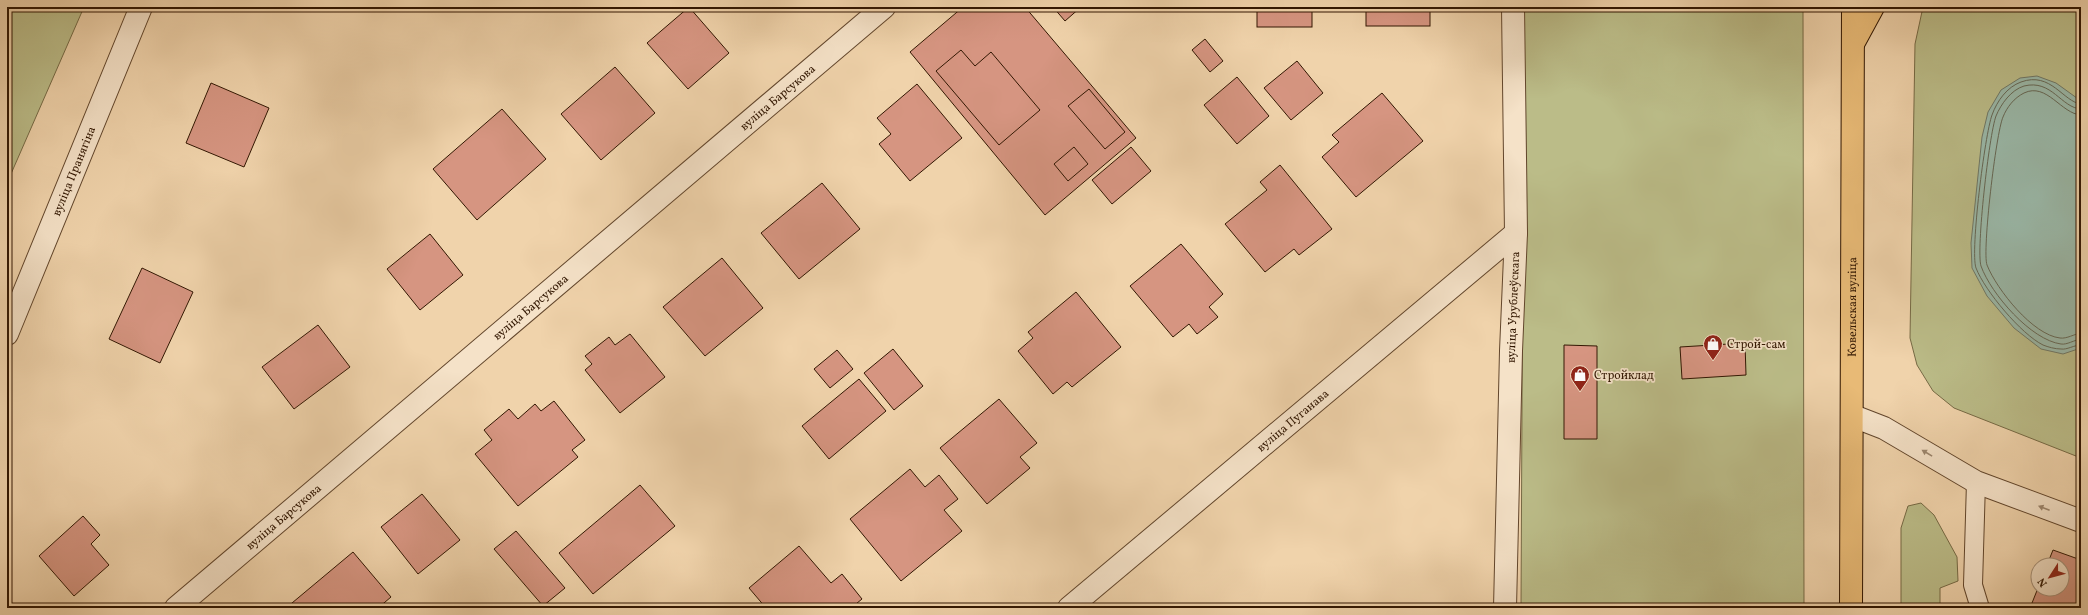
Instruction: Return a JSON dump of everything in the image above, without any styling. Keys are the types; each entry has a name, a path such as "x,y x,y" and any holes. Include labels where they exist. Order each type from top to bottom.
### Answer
{"highway":[{"name":"Ковельская вуліца","path":"1851,608 1853,416 1853,7"},
{"path":"1853,43 1873,7"}],"street":[{"name":"вуліца Пранягіна","path":"7,334 141,7"},
{"name":"вуліца Барсукова","path":"176,608 884,7"},
{"name":"вуліца Урублеўскага","path":"1505,608 1510,351 1516,233 1513,7"},
{"name":"вуліца Пуганава","path":"1069,608 1516,233"},
{"path":"1853,416 1884,428 1976,482 2081,522"}],"lane":[{"path":"1976,482 1973,585 1980,608"}],"green space":[{"path":"7,7 84,7 7,183"},
{"path":"1524,7 1803,7 1804,608 1521,608"},
{"path":"1923,7 2081,7 2081,458 1954,408 1933,391 1917,365 1910,338 1915,44"},
{"path":"1921,503 1934,515 1957,557 1958,581 1940,588 1940,608 1901,608 1901,528 1908,506"}],"water":[{"path":"2037,76 2056,83 2081,101 2081,348 2063,354 2041,349 2014,328 1987,296 1972,268 1971,243 1982,137 1988,112 2001,90 2020,78"}],"building":[{"path":"689,7 729,53 688,89 647,43"},
{"path":"963,7 1025,7 1136,138 1045,215 910,52"},
{"path":"1053,7 1081,7 1065,21"},
{"path":"1257,7 1312,7 1312,27 1257,27"},
{"path":"1366,7 1430,7 1430,26 1366,26"},
{"path":"1205,39 1223,61 1210,72 1192,50"},
{"path":"961,50 975,66 991,52 1040,110 999,145 936,71"},
{"path":"1297,61 1323,93 1291,120 1264,88"},
{"path":"615,67 655,113 601,160 561,114"},
{"path":"1237,77 1269,116 1237,144 1204,105"},
{"path":"211,83 269,108 244,167 186,143"},
{"path":"917,84 962,138 910,181 879,144 891,134 877,118"},
{"path":"1089,89 1125,132 1105,149 1068,106"},
{"path":"1382,93 1423,141 1356,197 1322,157 1339,142 1332,135"},
{"path":"502,109 546,159 477,220 433,169"},
{"path":"1074,147 1088,164 1068,181 1054,164"},
{"path":"1131,147 1151,171 1112,204 1092,180"},
{"path":"1280,165 1332,229 1299,255 1294,249 1265,272 1225,224 1267,190 1260,182"},
{"path":"822,183 860,229 799,279 761,233"},
{"path":"430,234 463,275 420,310 387,269"},
{"path":"1181,244 1223,294 1209,307 1218,317 1197,334 1189,324 1173,337 1130,286"},
{"path":"722,258 763,308 705,356 663,307"},
{"path":"142,268 193,292 160,363 109,339"},
{"path":"1076,292 1121,347 1072,387 1067,382 1053,394 1018,351 1033,338 1028,332"},
{"path":"318,325 350,367 294,409 262,367"},
{"path":"630,334 665,377 620,413 585,370 592,364 585,356 609,337 615,345"},
{"name":"Строй-сам","path":"1745,343 1746,375 1682,379 1680,347"},
{"name":"Стройклад","path":"1564,345 1597,346 1597,439 1564,439"},
{"path":"893,349 923,386 894,410 864,373"},
{"path":"837,350 853,369 830,388 814,369"},
{"path":"859,379 886,411 829,459 802,426"},
{"path":"999,399 1037,443 1020,457 1030,468 987,504 940,448"},
{"path":"554,401 585,440 572,450 578,457 518,506 475,454 492,440 484,430 509,409 518,419 535,404 541,411"},
{"path":"910,469 925,487 939,475 958,499 944,510 962,531 901,581 850,519"},
{"path":"640,485 675,526 593,594 559,553"},
{"path":"422,494 460,540 418,574 381,527"},
{"path":"83,516 100,535 91,544 109,565 74,596 39,556"},
{"path":"516,531 565,588 543,606 494,549"},
{"path":"799,546 831,583 842,574 862,599 851,608 766,608 749,588"},
{"path":"2053,550 2081,560 2081,608 2030,608 2034,597 2070,597 2070,557 2050,557"},
{"path":"353,552 391,597 378,608 286,608"}],"place":[{"name":"Строй-сам","path":"1713,361"},
{"name":"Стройклад","path":"1580,392"}]}
